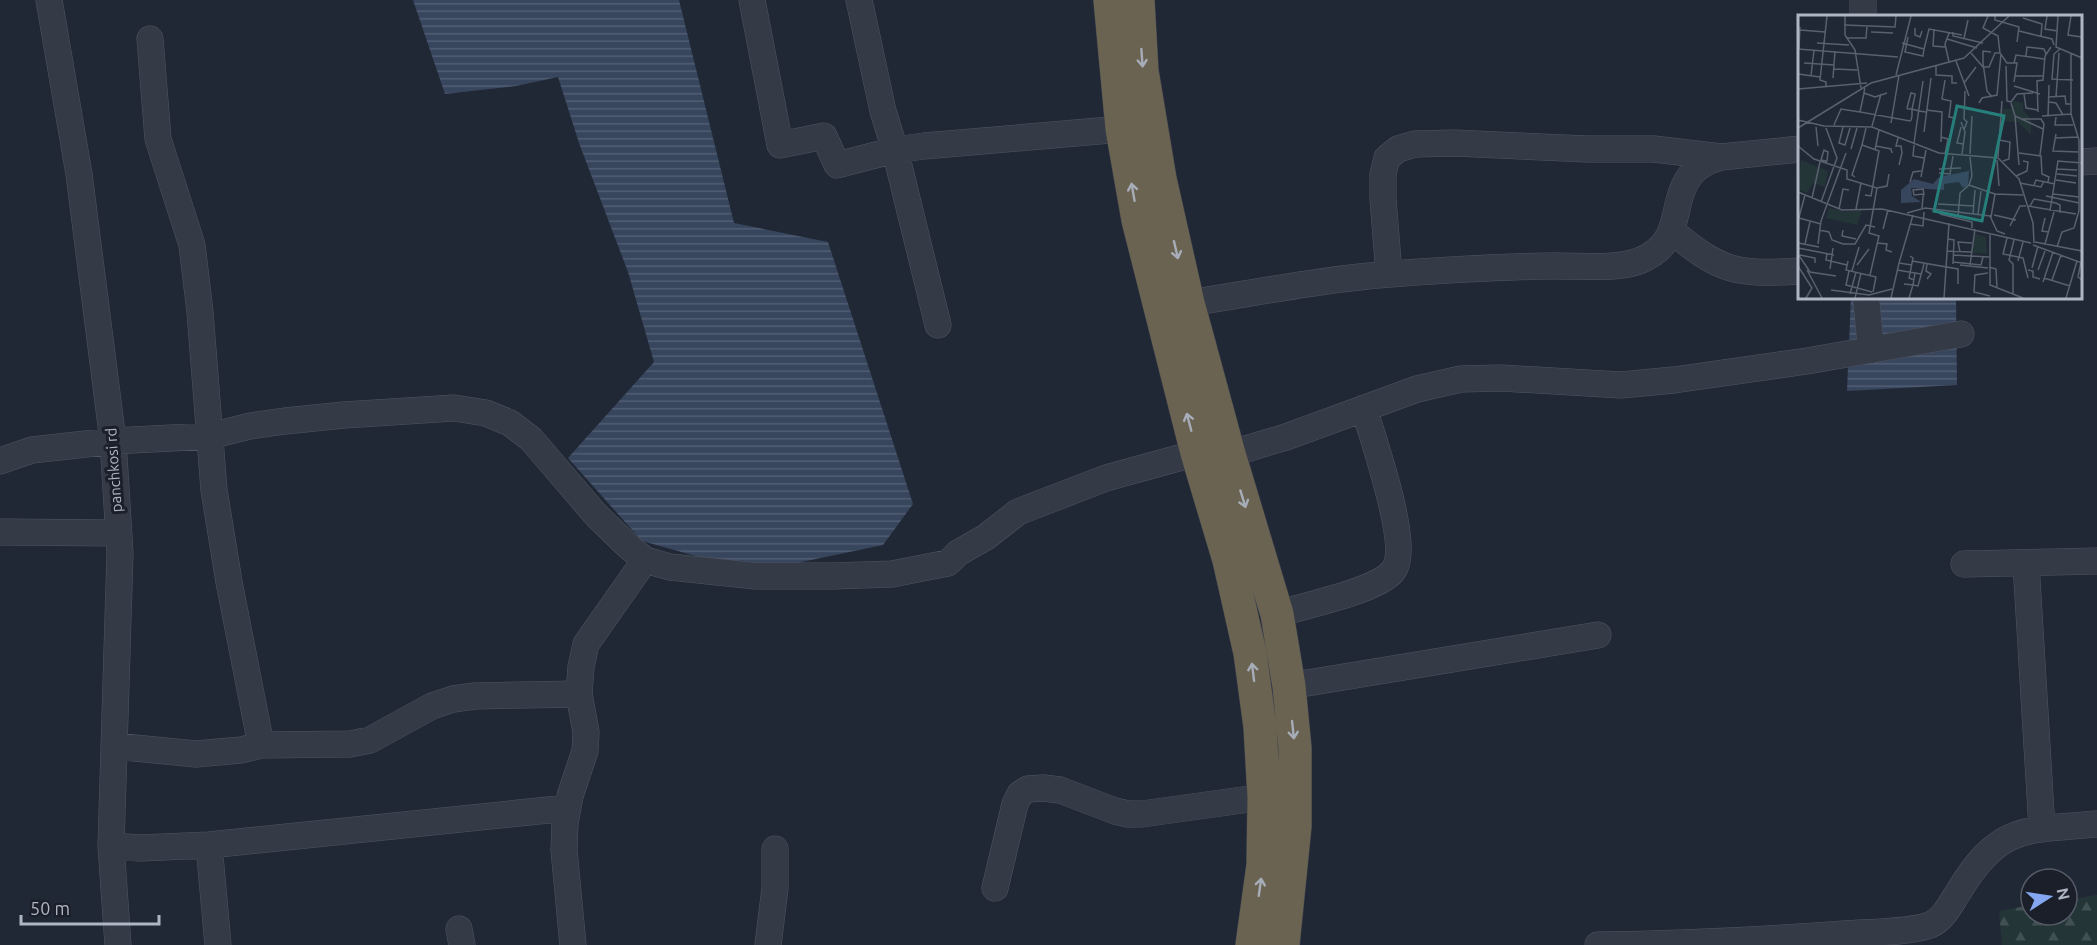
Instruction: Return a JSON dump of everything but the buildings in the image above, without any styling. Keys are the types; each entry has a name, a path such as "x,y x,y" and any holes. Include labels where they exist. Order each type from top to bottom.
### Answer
{"highway":[{"path":"1110,0 1122,129 1138,220 1197,453 1229,560 1250,653 1260,727 1264,797 1263,865 1252,945"},
{"path":"1138,0 1142,71 1160,179 1188,303 1229,454 1277,614 1295,748 1296,826 1283,945"}],"street":[{"name":"panchkosi rd","path":"49,0 79,174 113,441 120,553 111,846 118,945"},
{"path":"752,0 780,145 824,136 837,165 895,150 1122,129"},
{"path":"859,0 883,111 895,150 938,326"},
{"path":"150,39 158,139 192,245 200,312 214,490 229,582 261,744"},
{"path":"1389,274 1383,174 1387,158 1398,149 1415,144 1454,143 1654,149 1721,157"},
{"path":"1188,303 1348,278 1389,274 1619,265 1636,262 1652,255 1664,245 1672,231 1684,186 1694,171 1708,161 1721,157 1798,149"},
{"path":"2082,162 2097,161"},
{"path":"1672,231 1699,253 1719,265 1740,271 1763,273 1798,271"},
{"path":"1866,298 1871,350"},
{"path":"1229,454 1286,437 1417,389 1461,379 1501,378 1621,385 1685,379 1961,334"},
{"path":"0,461 32,450 113,441 210,436 250,426 345,415 454,408 486,413 510,423 531,439 596,515 645,560 670,567 756,576 867,576 916,571 928,566 948,563 958,553 987,537 1018,512 1087,484 1197,453"},
{"path":"1277,614 1362,589 1380,581 1392,572 1399,556 1398,526 1364,408"},
{"path":"0,532 118,533"},
{"path":"573,945 564,850 570,796 585,751 586,732 579,694 581,666 586,644 645,560"},
{"path":"1964,564 2097,561"},
{"path":"2026,563 2042,829"},
{"path":"1288,686 1598,635"},
{"path":"114,746 170,753 204,754 242,750 261,744 350,744 370,740 432,706 453,699 475,696 579,694"},
{"path":"995,888 1015,804 1020,794 1029,789 1060,790 1128,814 1264,797"},
{"path":"111,846 140,848 209,845 568,808"},
{"path":"1598,945 1760,940 1899,930 1930,925 1946,911 1975,866 1991,849 2018,832 2097,824"},
{"path":"209,845 218,945"},
{"path":"768,945 776,888 775,849"}],"green space":[{"path":"2097,895 2097,945 2002,945 1999,911 2019,907 2019,927 2079,927 2079,898"}],"water":[{"path":"413,0 679,0 734,223 828,242 913,504 883,545 753,572 642,541 568,458 654,362 628,272 579,143 558,77 516,86 445,94"},
{"path":"1851,298 1956,298 1957,385 1847,391"}]}
